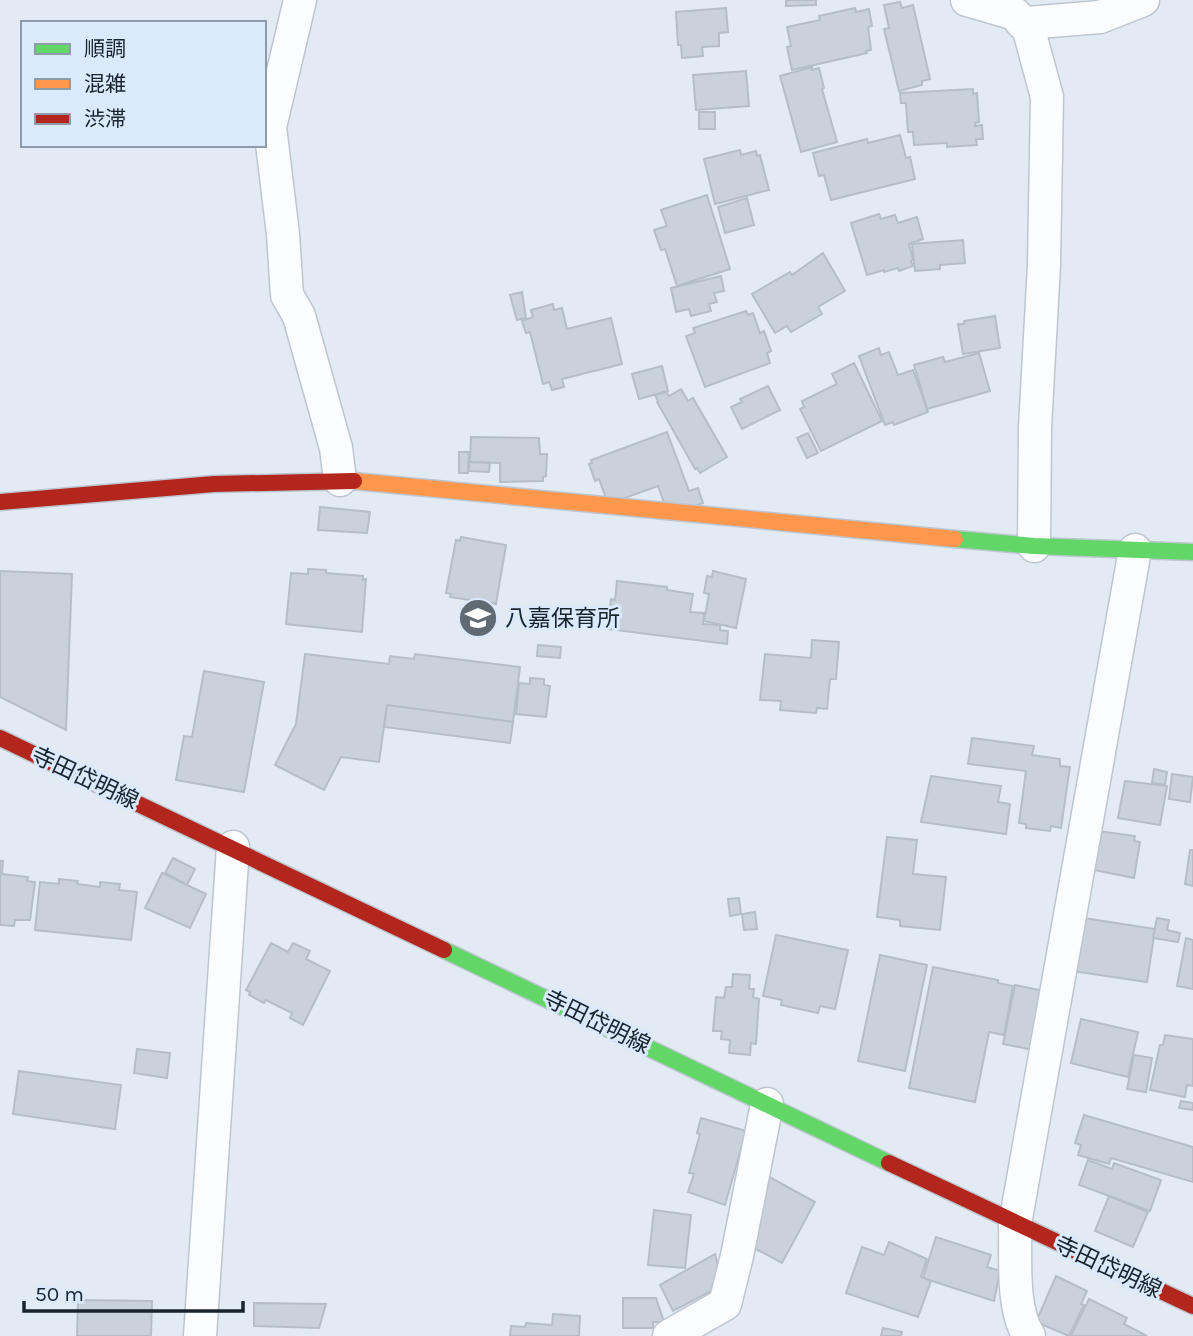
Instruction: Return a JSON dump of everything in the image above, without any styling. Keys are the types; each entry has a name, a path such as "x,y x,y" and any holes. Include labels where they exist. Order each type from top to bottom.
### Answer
{"main road":[{"path":"0,502 214,484 340,480 1034,546 1193,552"},
{"name":"寺田岱明線","path":"0,738 233,847 1015,1224 1193,1306"}],"street":[{"path":"300,0 270,127 283,234 287,295 299,316 336,448 340,480"},
{"path":"967,0 1015,14 1022,23 1100,17 1143,0"},
{"path":"1027,23 1047,97 1044,265 1035,427 1034,546"},
{"path":"1029,1336 1022,1326 1018,1303 1015,1224 1135,550"},
{"path":"200,1336 233,847"},
{"path":"669,1336 725,1304 767,1104"}],"building":[{"path":"786,0 816,0 816,5 786,6"},
{"path":"900,2 902,8 913,5 930,79 922,81 922,85 899,91 884,29 889,28 884,5"},
{"path":"726,8 728,32 719,33 719,46 702,47 703,56 682,58 681,45 678,45 676,12"},
{"path":"855,8 856,12 869,9 872,26 868,27 871,50 792,70 787,47 791,46 787,27 820,20 819,16"},
{"path":"812,67 812,70 819,68 837,142 801,152 780,76"},
{"path":"746,71 749,106 696,110 693,75"},
{"path":"973,89 973,94 977,93 979,122 975,123 975,126 982,125 983,139 976,139 977,145 914,145 913,132 908,132 906,103 901,103 900,93"},
{"path":"699,112 715,112 715,129 699,129"},
{"path":"900,135 906,158 910,157 915,179 831,200 824,175 819,176 813,153 867,139 868,143"},
{"path":"740,150 741,155 756,151 757,156 760,155 769,190 715,204 704,159"},
{"path":"707,195 730,269 677,286 665,249 661,250 654,230 667,226 661,210"},
{"path":"747,198 754,225 725,233 718,207"},
{"path":"879,214 881,219 895,215 898,223 917,217 923,239 909,244 913,266 899,271 898,268 867,275 851,223"},
{"path":"963,240 965,263 915,271 912,244"},
{"path":"823,253 845,291 818,307 822,314 791,332 787,326 775,333 752,294 790,272 792,275"},
{"path":"721,276 724,291 714,293 717,302 709,304 711,311 691,316 689,309 676,312 671,288"},
{"path":"522,292 526,318 517,320 510,295"},
{"path":"553,304 554,310 562,308 567,329 611,318 622,364 562,379 564,387 552,390 549,382 543,384 530,332 526,333 522,321 533,317 531,310"},
{"path":"746,311 748,315 753,313 760,333 764,331 771,351 767,353 770,363 705,387 686,336 695,333 693,328"},
{"path":"995,316 1000,348 963,354 958,324"},
{"path":"879,348 881,355 889,352 898,375 913,370 928,412 894,425 893,422 885,425 859,356"},
{"path":"979,353 990,391 927,409 914,365 943,357 945,362"},
{"path":"854,363 882,421 821,451 800,409 804,407 802,401 837,384 832,374"},
{"path":"662,366 668,391 639,399 632,374"},
{"path":"768,386 780,410 742,429 731,407 742,402 740,399"},
{"path":"681,389 688,401 693,398 727,457 700,473 695,469 655,395 666,392 669,396"},
{"path":"667,432 689,491 698,488 703,503 669,516 658,486 608,504 599,479 595,481 589,464 592,463 591,460"},
{"path":"808,433 818,453 807,458 797,438"},
{"path":"471,437 539,438 540,454 547,454 546,476 543,481 500,482 500,463 470,462"},
{"path":"459,452 469,452 468,473 459,473"},
{"path":"469,462 490,463 489,472 469,471"},
{"path":"320,507 370,512 367,533 318,530"},
{"path":"461,537 506,545 496,604 450,597 451,594 446,593 456,540 460,541"},
{"path":"308,569 363,576 363,580 366,579 362,632 286,624 291,573 308,574"},
{"path":"0,571 72,574 66,730 0,697"},
{"path":"713,571 746,579 736,628 704,621 709,594 704,593 707,576 712,577"},
{"path":"617,581 667,587 667,590 693,594 690,612 704,613 703,624 720,625 720,630 728,631 727,644 607,629 611,599 615,600"},
{"path":"812,640 839,642 836,679 830,679 827,709 817,708 816,713 780,710 781,701 760,700 765,654 811,658"},
{"path":"538,645 561,647 560,658 537,656"},
{"path":"305,654 389,664 390,656 414,659 415,654 520,667 513,722 387,705 379,762 341,757 324,790 275,765 296,724"},
{"path":"204,671 264,682 244,792 176,780 184,736 192,737"},
{"path":"530,678 544,679 544,685 550,686 546,717 516,714 519,683 530,684"},
{"path":"387,705 513,722 510,743 384,727"},
{"path":"972,738 1034,746 1032,755 1060,759 1060,766 1070,767 1061,828 1051,826 1050,831 1026,828 1026,824 1019,823 1026,771 968,764"},
{"path":"1154,769 1167,772 1165,785 1152,783"},
{"path":"1172,774 1193,777 1190,802 1169,799"},
{"path":"931,776 1001,786 998,802 1010,804 1006,834 921,822"},
{"path":"1125,781 1167,786 1160,825 1118,818"},
{"path":"1098,831 1135,836 1134,841 1140,842 1134,878 1084,868"},
{"path":"887,837 917,840 913,874 946,877 940,930 900,926 900,920 877,917"},
{"path":"1190,850 1193,850 1193,886 1185,884"},
{"path":"173,858 195,869 187,885 165,873"},
{"path":"0,861 3,861 2,874 28,877 27,881 35,882 30,920 15,920 14,926 0,925"},
{"path":"162,873 206,894 190,928 145,908"},
{"path":"59,879 100,887 100,882 120,884 119,890 137,892 131,940 35,930 40,882 59,884"},
{"path":"739,898 741,914 730,916 728,899"},
{"path":"755,912 757,929 744,930 742,914"},
{"path":"1084,918 1155,929 1147,982 1072,971"},
{"path":"1157,918 1169,920 1167,930 1180,933 1178,942 1153,938"},
{"path":"776,935 848,950 835,1009 820,1006 818,1013 781,1005 782,1000 763,996"},
{"path":"1186,938 1193,940 1193,989 1177,986"},
{"path":"271,943 288,952 293,943 310,951 306,959 330,971 303,1025 290,1018 292,1013 266,1000 264,1003 249,995 250,992 246,990"},
{"path":"880,955 927,965 905,1071 858,1061"},
{"path":"933,967 998,980 998,983 1013,986 1004,1035 989,1032 975,1102 909,1088"},
{"path":"733,974 750,975 749,989 754,989 753,997 759,999 756,1044 751,1043 750,1055 729,1053 730,1040 721,1039 722,1031 713,1031 716,997 724,998 726,987 732,987"},
{"path":"1015,985 1045,991 1033,1050 1003,1044"},
{"path":"1081,1019 1138,1032 1128,1077 1071,1063"},
{"path":"1165,1035 1193,1039 1193,1086 1187,1085 1185,1097 1150,1090 1160,1045 1163,1045"},
{"path":"137,1049 170,1053 167,1078 134,1073"},
{"path":"1134,1055 1152,1058 1146,1092 1127,1089"},
{"path":"19,1071 121,1085 115,1129 13,1114"},
{"path":"1181,1101 1193,1103 1193,1110 1179,1108"},
{"path":"1084,1115 1193,1147 1193,1182 1111,1158 1109,1164 1078,1155 1081,1145 1075,1143"},
{"path":"701,1118 746,1131 725,1205 688,1192 694,1174 689,1173 700,1134 697,1133"},
{"path":"1088,1160 1112,1169 1114,1163 1161,1180 1150,1211 1079,1185"},
{"path":"762,1173 815,1202 782,1263 756,1249 752,1256"},
{"path":"1109,1196 1148,1212 1133,1247 1095,1231"},
{"path":"654,1210 691,1215 685,1268 648,1265"},
{"path":"936,1237 991,1255 987,1267 1000,1271 994,1301 923,1278"},
{"path":"889,1242 927,1259 921,1277 931,1281 918,1317 846,1293 862,1247 884,1255"},
{"path":"715,1254 723,1285 673,1311 660,1285"},
{"path":"1056,1276 1087,1291 1081,1304 1084,1305 1069,1336 1036,1322"},
{"path":"623,1298 656,1298 664,1322 653,1322 653,1328 623,1328"},
{"path":"1089,1299 1127,1318 1124,1324 1147,1336 1071,1336"},
{"path":"78,1300 152,1301 151,1336 77,1336"},
{"path":"254,1303 326,1304 319,1328 254,1326"},
{"path":"553,1314 580,1316 579,1336 510,1336 511,1326 525,1327 526,1323 552,1325"},
{"path":"883,1328 902,1332 901,1336 881,1336"}],"traffic: fast":[{"path":"955,539 1034,546 1193,552"},
{"path":"444,950 889,1163"}],"traffic: slow":[{"path":"354,481 955,539"}],"traffic: jam":[{"path":"0,502 214,484 354,481"},
{"path":"0,738 444,950"},
{"path":"889,1163 1193,1306"}],"place":[{"name":"八嘉保育所","path":"478,618"}]}
